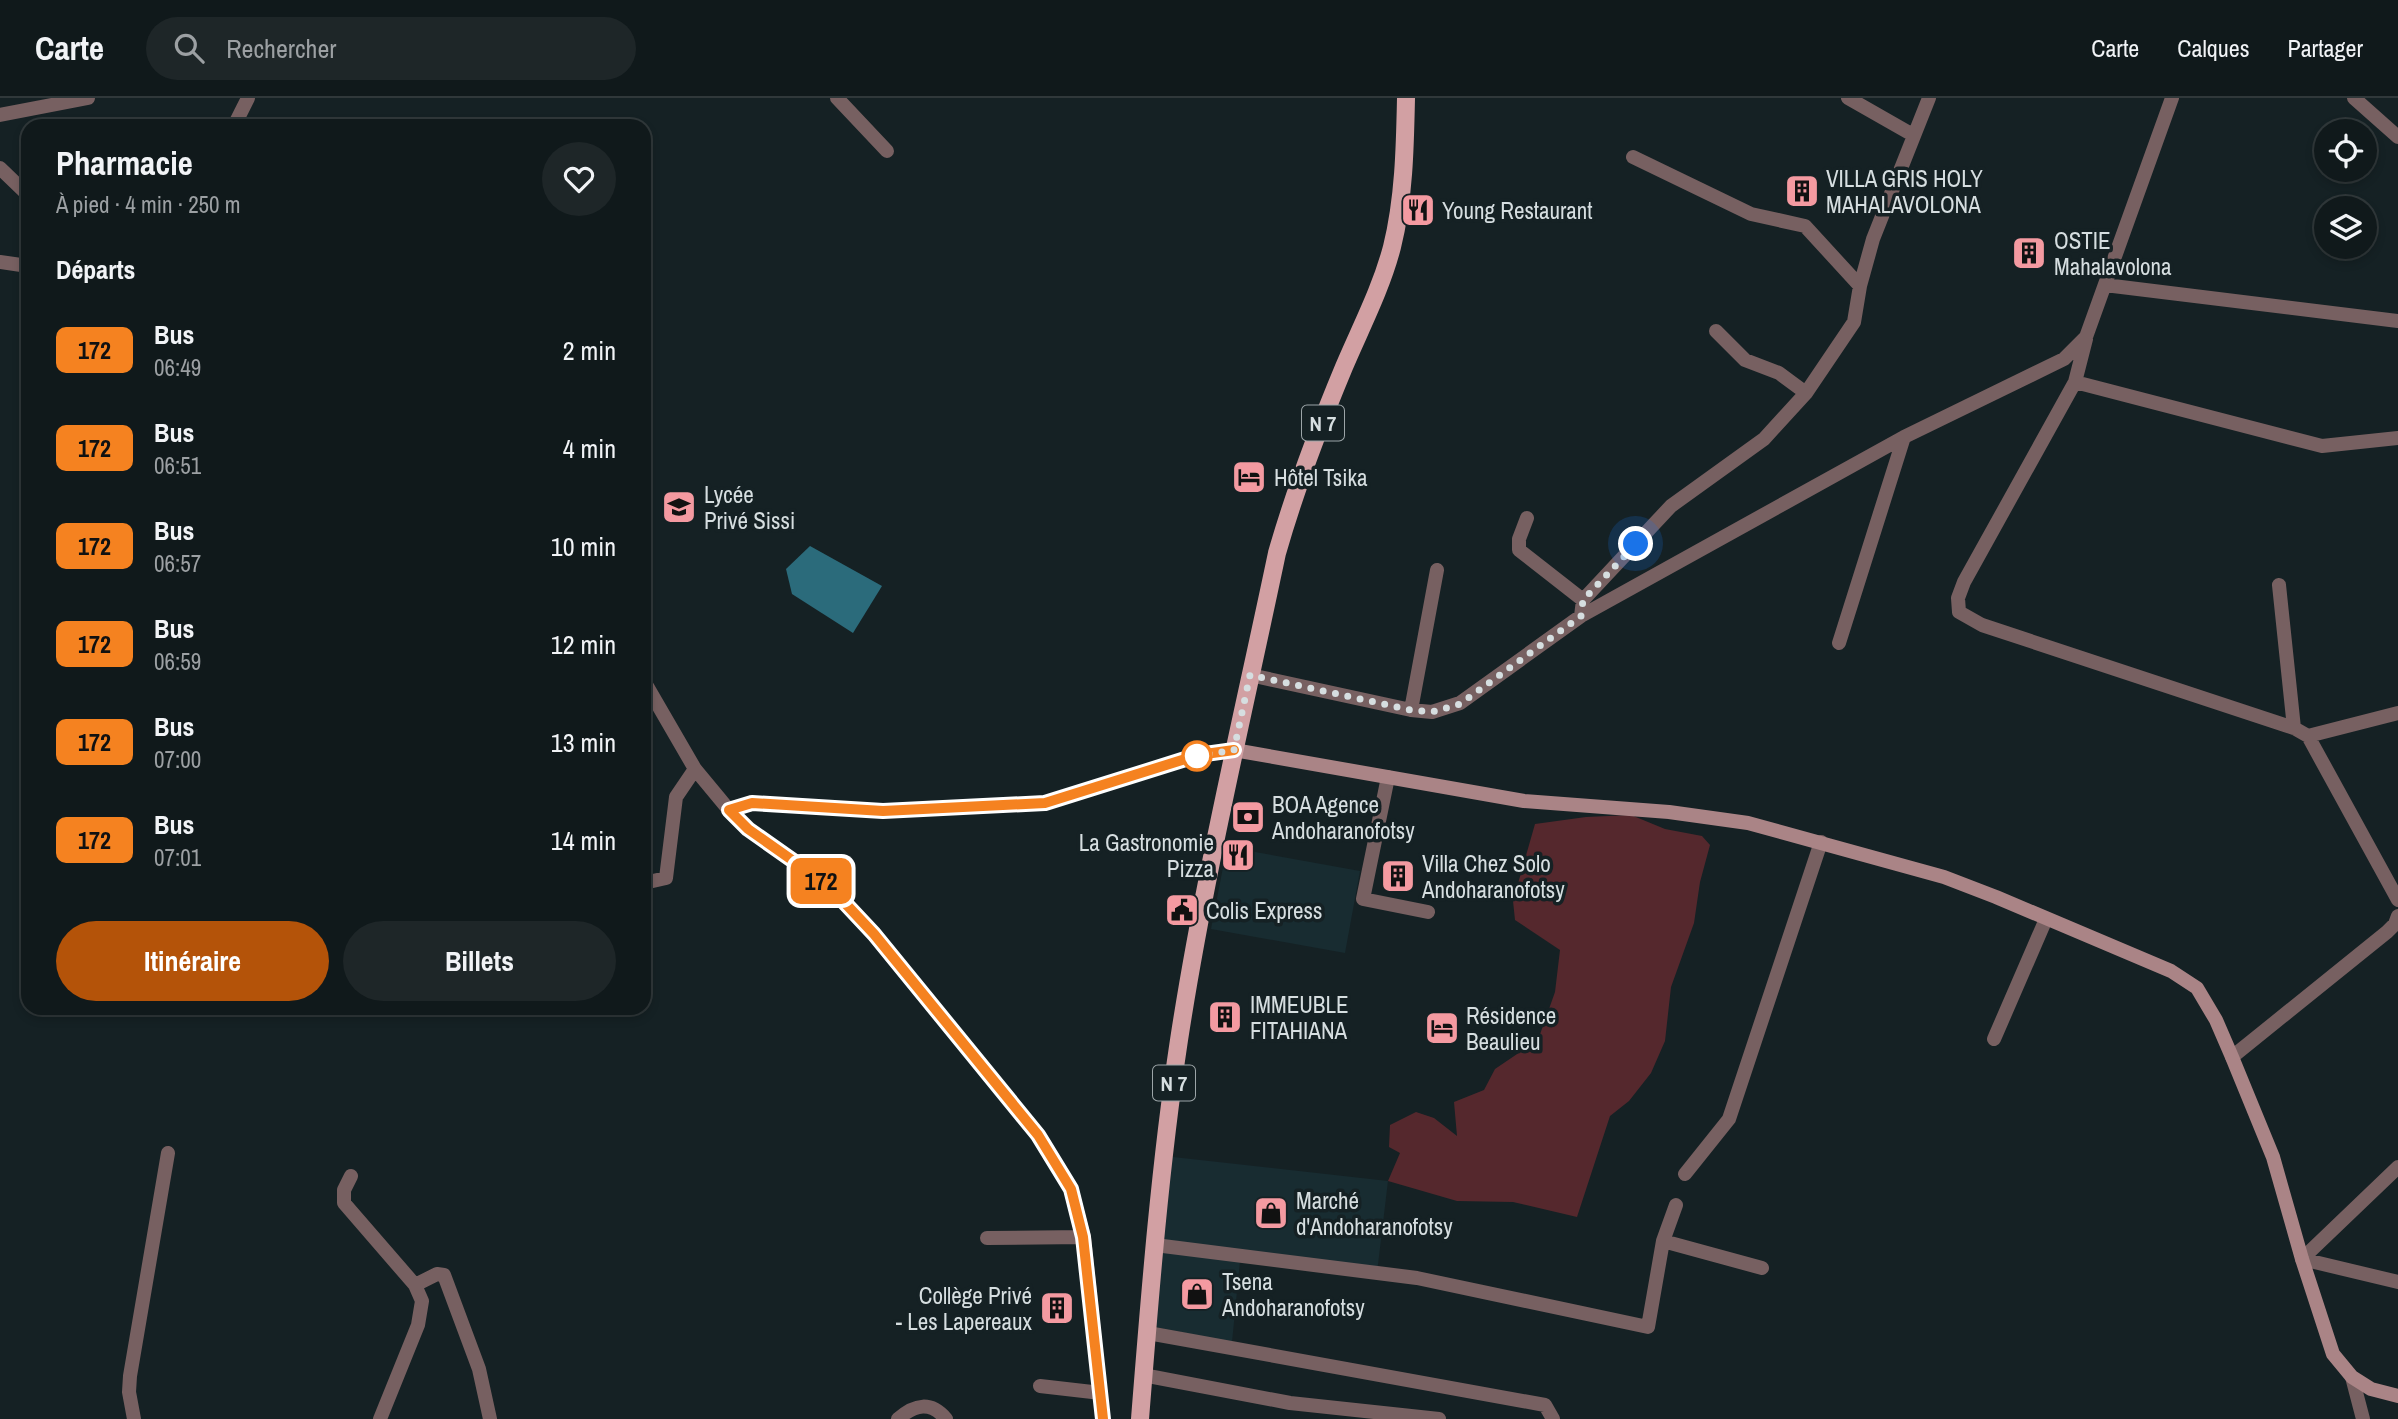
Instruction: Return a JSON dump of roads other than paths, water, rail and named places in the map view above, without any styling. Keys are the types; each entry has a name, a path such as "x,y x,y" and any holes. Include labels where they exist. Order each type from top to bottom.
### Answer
{"main road":[{"name":"N 7","path":"1140,1419 1155,1245 1179,1040 1204,895 1250,675 1288,513 1343,369 1384,274 1393,244 1399,212 1406,98"}],"street":[{"path":"0,115 88,98"},
{"path":"238,119 248,98"},
{"path":"837,98 887,151"},
{"path":"1848,98 1913,135"},
{"path":"1581,616 1583,600 1671,506 1764,439 1806,393 1854,323 1860,286 1873,239 1930,98"},
{"path":"2172,98 2086,337 2075,382 1964,582 1958,598 1959,612 1982,625 2294,728 2308,736 2398,900"},
{"path":"2354,98 2398,137"},
{"path":"1633,157 1751,214 1805,226 1860,286"},
{"path":"0,168 21,188"},
{"path":"0,262 21,265"},
{"path":"2105,285 2398,321"},
{"path":"1716,331 1745,360 1779,373 1806,393"},
{"path":"1250,675 1411,710 1432,712 1460,704 1581,616 1904,437 2064,359 2086,337"},
{"path":"2075,382 2322,446 2398,438"},
{"path":"1839,643 1904,437"},
{"path":"1527,518 1519,539 1519,550 1583,600"},
{"path":"1411,710 1437,570"},
{"path":"2279,585 2294,728"},
{"path":"651,693 695,769 729,810 748,829 829,886 874,934 1038,1135 1071,1189 1083,1237 1103,1419"},
{"path":"2308,736 2398,713"},
{"path":"729,810 752,803 883,811 1045,803 1198,755 1234,750 1524,801 1669,813 1748,824 1944,877 2161,967 2197,988 2216,1020 2273,1157 2333,1354 2352,1377 2371,1389 2398,1396"},
{"path":"651,881 666,877 676,797 695,769"},
{"path":"1388,777 1363,899 1429,912"},
{"path":"1685,1174 1729,1119 1821,842"},
{"path":"2232,1057 2387,932 2398,916"},
{"path":"1994,1039 2046,919"},
{"path":"134,1419 129,1392 130,1376 167,1153"},
{"path":"2302,1259 2398,1167"},
{"path":"351,1177 344,1190 344,1203 415,1285 422,1301 418,1325 380,1419"},
{"path":"1155,1245 1417,1278 1648,1326 1663,1241 1676,1205"},
{"path":"987,1238 1083,1237"},
{"path":"1663,1241 1762,1268"},
{"path":"2302,1259 2398,1282"},
{"path":"415,1285 437,1274 444,1275 479,1369 490,1419"},
{"path":"1148,1334 1545,1405 1553,1419"},
{"path":"1143,1375 1290,1402 1439,1419"},
{"path":"2352,1377 2363,1419"},
{"path":"1040,1386 1101,1393"},
{"path":"898,1419 909,1410 922,1405 936,1409 946,1419"}],"water":[{"path":"810,546 882,586 853,633 792,594 786,569"}],"place":[{"name":"VILLA GRIS HOLY MAHALAVOLONA","path":"1802,191"},
{"name":"Young Restaurant","path":"1418,210"},
{"name":"OSTIE Mahalavolona","path":"2029,253"},
{"name":"Hôtel Tsika","path":"1249,477"},
{"name":"Lycée Privé Sissi","path":"679,507"},
{"name":"BOA Agence Andoharanofotsy","path":"1248,817"},
{"name":"La Gastronomie Pizza","path":"1238,855"},
{"name":"Villa Chez Solo Andoharanofotsy","path":"1398,876"},
{"name":"Colis Express","path":"1182,910"},
{"name":"IMMEUBLE FITAHIANA","path":"1225,1017"},
{"name":"Résidence Beaulieu","path":"1442,1028"},
{"name":"Marché d'Andoharanofotsy","path":"1271,1213"},
{"name":"Tsena Andoharanofotsy","path":"1197,1294"},
{"name":"Collège Privé - Les Lapereaux","path":"1057,1308"}]}
